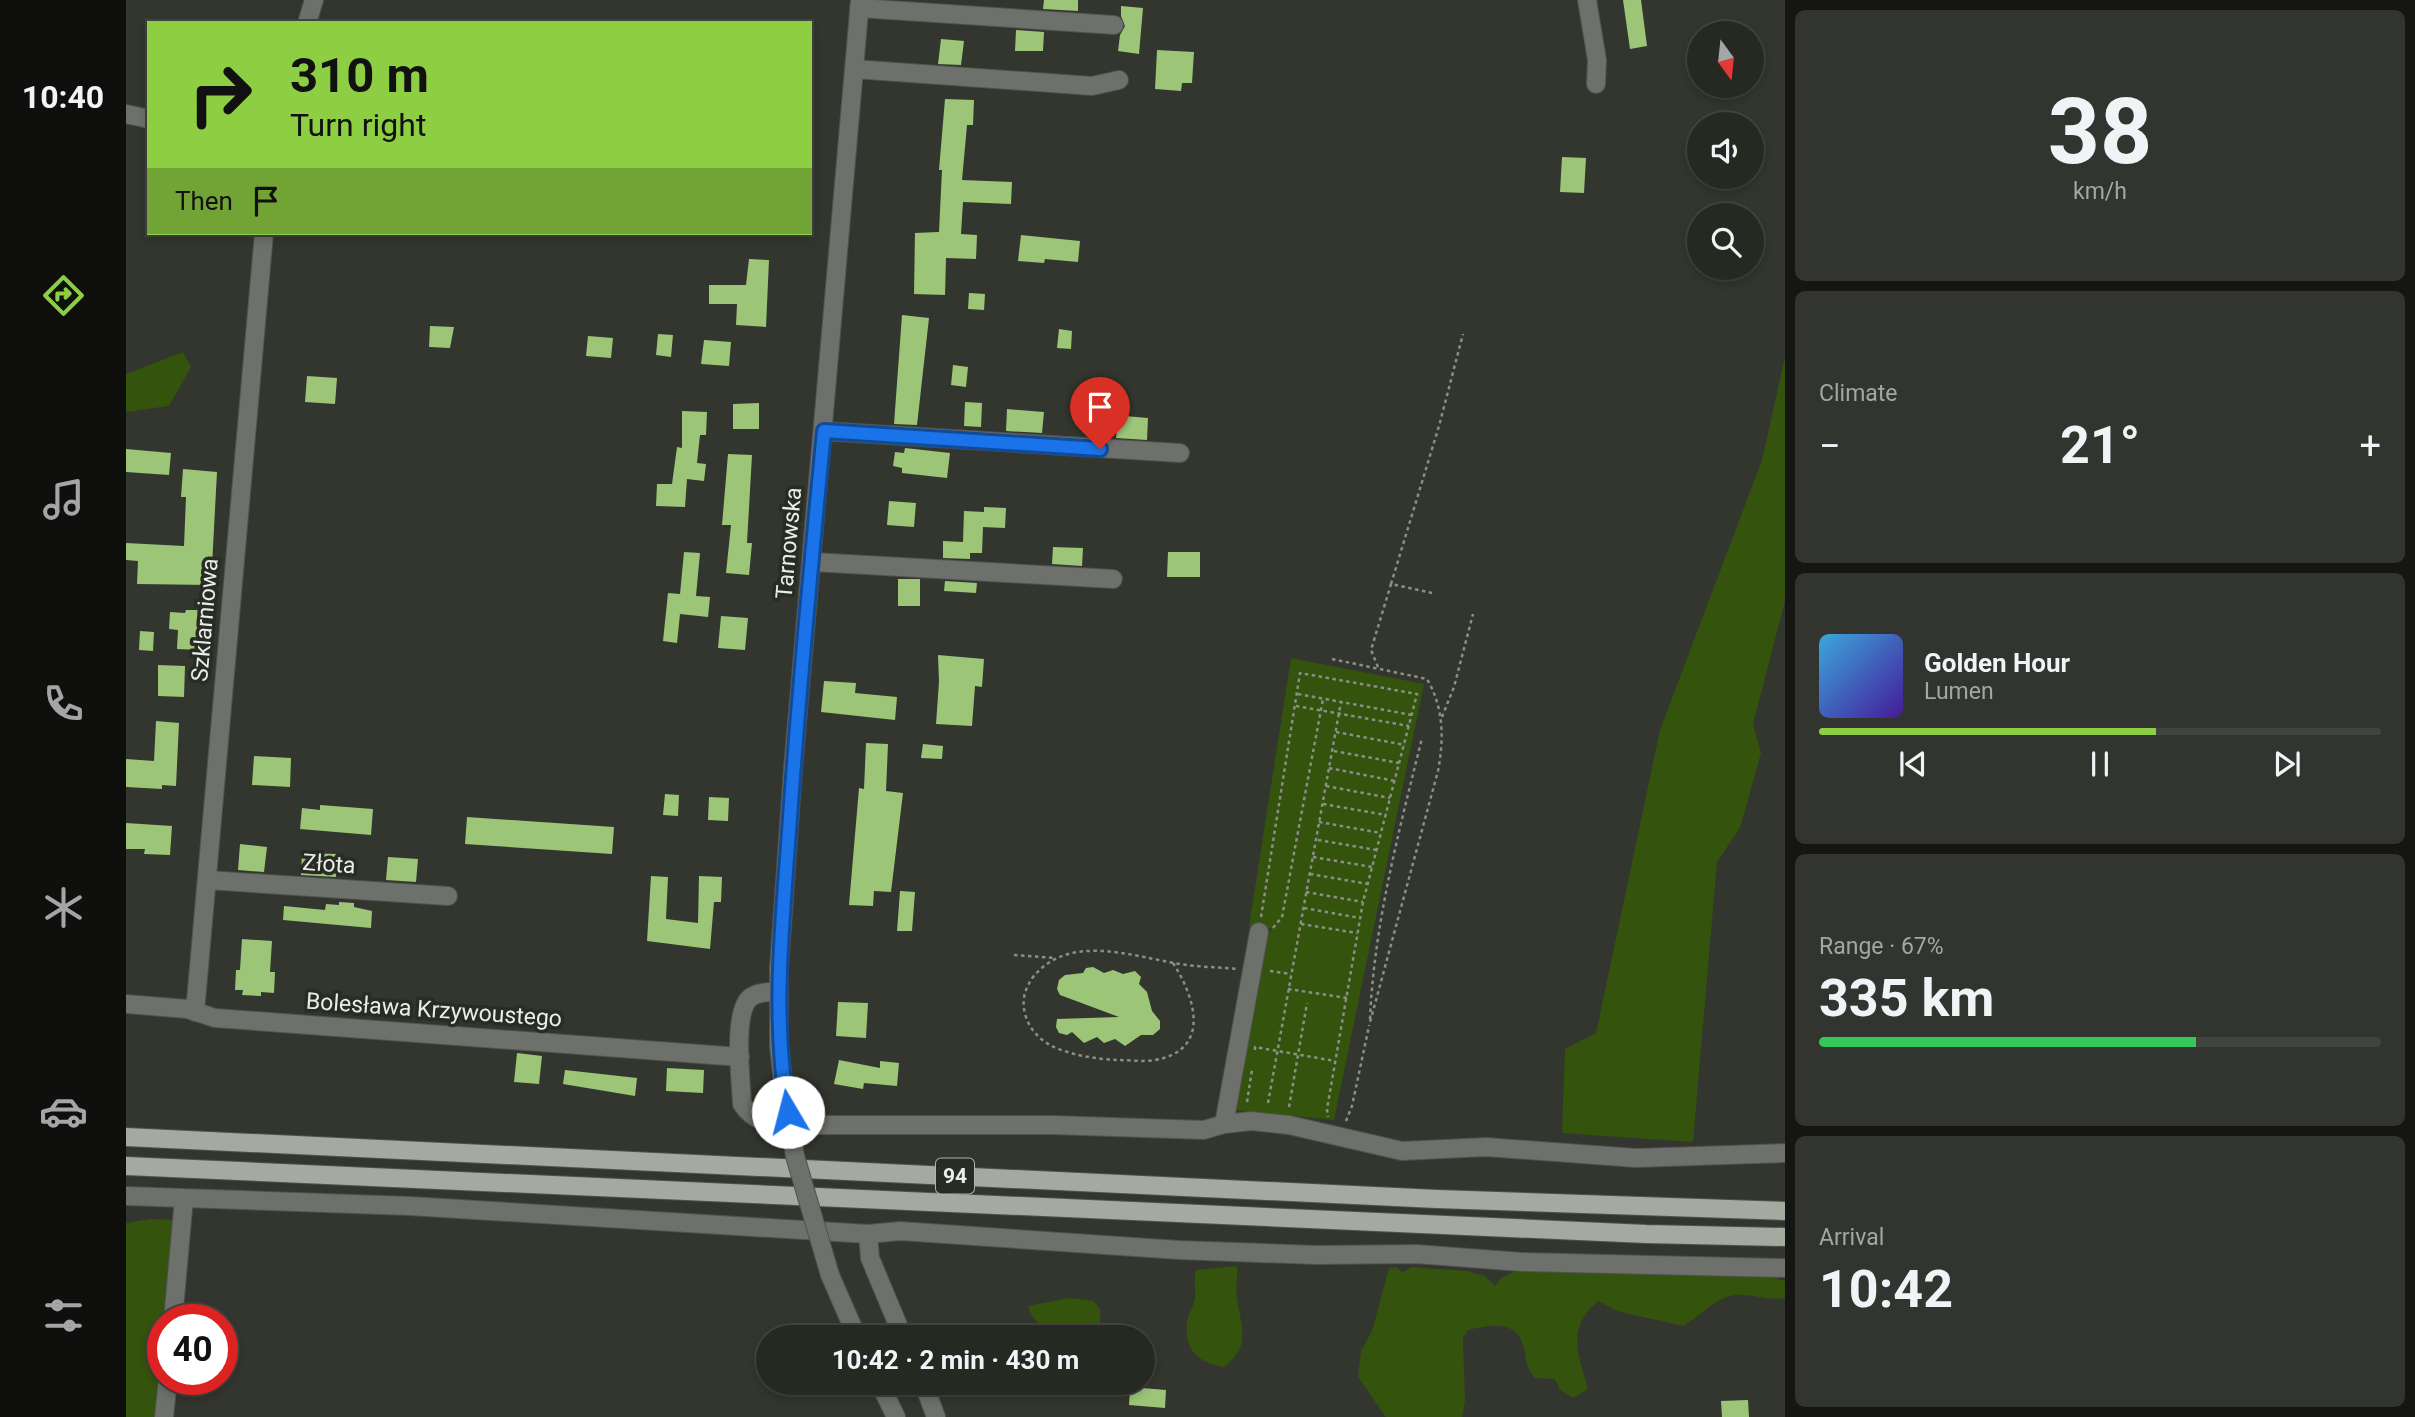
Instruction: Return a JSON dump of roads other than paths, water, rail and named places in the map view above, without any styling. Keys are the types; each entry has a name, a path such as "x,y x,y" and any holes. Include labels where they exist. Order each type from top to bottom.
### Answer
{"main road":[{"name":"94","path":"126,1137 1437,1199 1785,1211"},
{"name":"94","path":"126,1166 1579,1231 1785,1237"}],"street":[{"path":"308,21 314,0"},
{"path":"1587,0 1597,60 1596,84"},
{"path":"859,4 1114,25"},
{"name":"Tarnowska","path":"852,1325 830,1275 795,1156 784,1090 778,991 793,769 813,562 859,4"},
{"path":"854,69 1093,86 1119,80"},
{"path":"126,114 147,119"},
{"name":"Szklarniowa","path":"195,1012 264,235"},
{"path":"824,431 1180,453"},
{"path":"813,562 1113,579"},
{"name":"Złota","path":"207,880 449,896"},
{"path":"1224,1124 1260,970 1264,929"},
{"path":"778,991 760,992 749,998 740,1012 742,1104 749,1114 761,1122 791,1125 1053,1125 1187,1131 1251,1121 1329,1127 1402,1151 1486,1147 1636,1158 1785,1153"},
{"name":"Bolesława Krzywoustego","path":"126,1004 187,1009 215,1018 740,1057"},
{"path":"126,1196 410,1206 868,1234 900,1231 1179,1250 1317,1255 1416,1254 1522,1262 1785,1268"},
{"path":"174,1304 184,1198"},
{"path":"868,1234 870,1258 899,1325"},
{"path":"164,1417 166,1395"},
{"path":"885,1395 896,1417"},
{"path":"928,1395 936,1417"}]}
